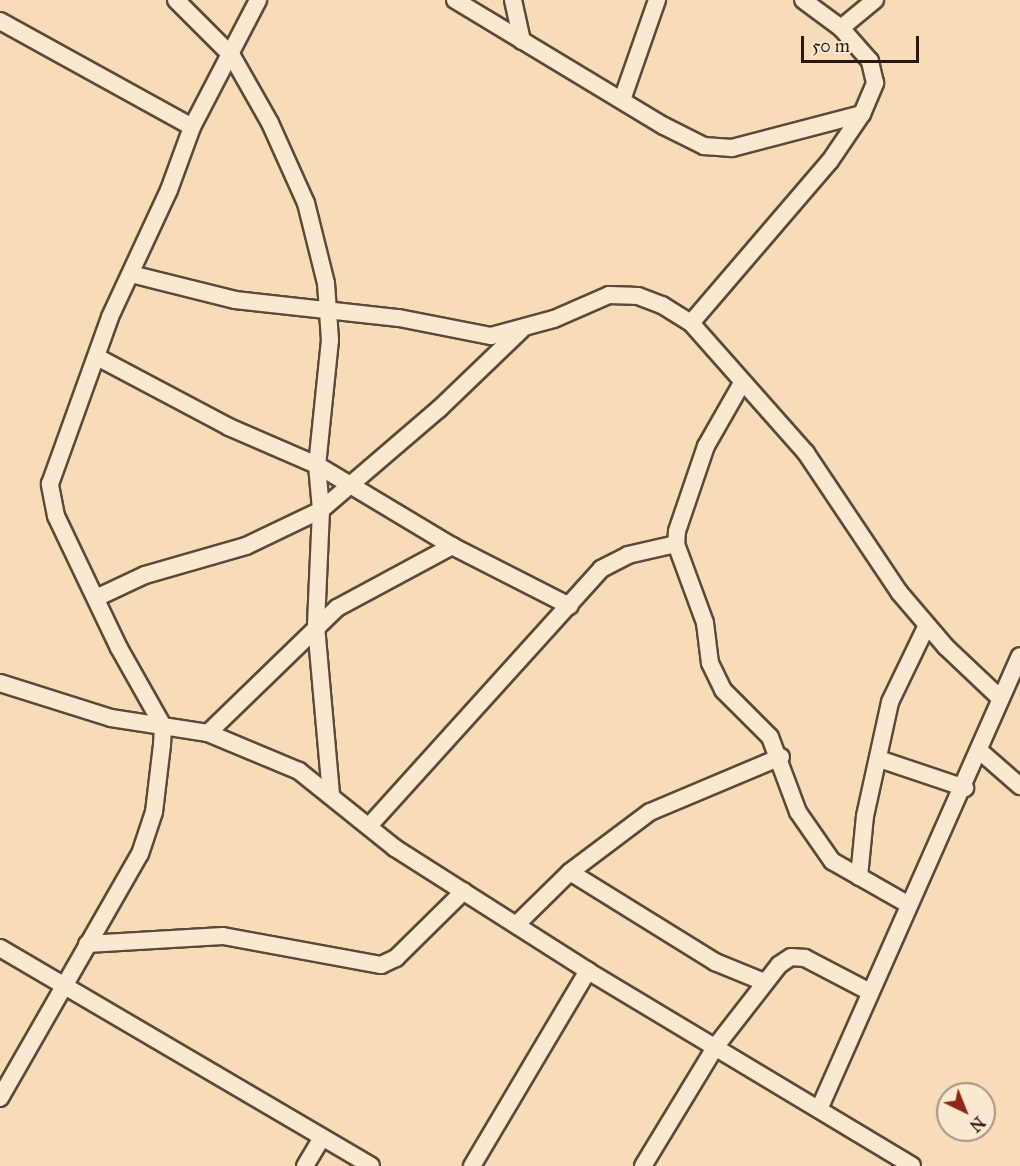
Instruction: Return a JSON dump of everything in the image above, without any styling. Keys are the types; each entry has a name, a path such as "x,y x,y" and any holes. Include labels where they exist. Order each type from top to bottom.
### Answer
{"street":[{"path":"176,0 232,56 302,194 331,309 317,465 321,510 316,626 331,795"},
{"path":"0,1098 140,854 154,812 163,726 56,516 50,484 97,357 169,190 192,127 232,56 258,0"},
{"path":"456,0 686,139 732,148 861,114"},
{"path":"513,0 522,40"},
{"path":"622,100 657,0"},
{"path":"691,323 739,264 786,217 861,114 876,72 840,28 803,0"},
{"path":"840,28 875,0"},
{"path":"0,21 192,127"},
{"path":"131,274 235,300 331,309 491,336 522,329 609,295 638,296 691,323 806,453 927,625 1000,698"},
{"path":"96,598 145,576 246,546 321,510 522,329"},
{"path":"97,357 229,427 317,465 349,487 452,546 570,606"},
{"path":"742,383 706,446 684,503 676,544 705,623 716,678 758,721 781,757 806,826 832,861 909,905"},
{"path":"369,826 601,569 628,555 676,544"},
{"path":"208,733 337,608 452,546"},
{"path":"859,877 865,816 899,676 927,625"},
{"path":"820,1107 868,991 981,752 1000,698 1020,656"},
{"path":"0,684 111,718 208,733 299,771 369,826 588,972 820,1107 912,1166"},
{"path":"981,752 1020,786"},
{"path":"517,924 570,872 650,812 781,757"},
{"path":"879,759 964,788"},
{"path":"570,872 715,962 764,982"},
{"path":"87,945 223,936 381,965 396,958 464,891"},
{"path":"0,948 371,1166"},
{"path":"643,1166 716,1046 764,982 791,957 805,958 868,991"},
{"path":"472,1166 588,972"},
{"path":"305,1166 322,1137"}]}
